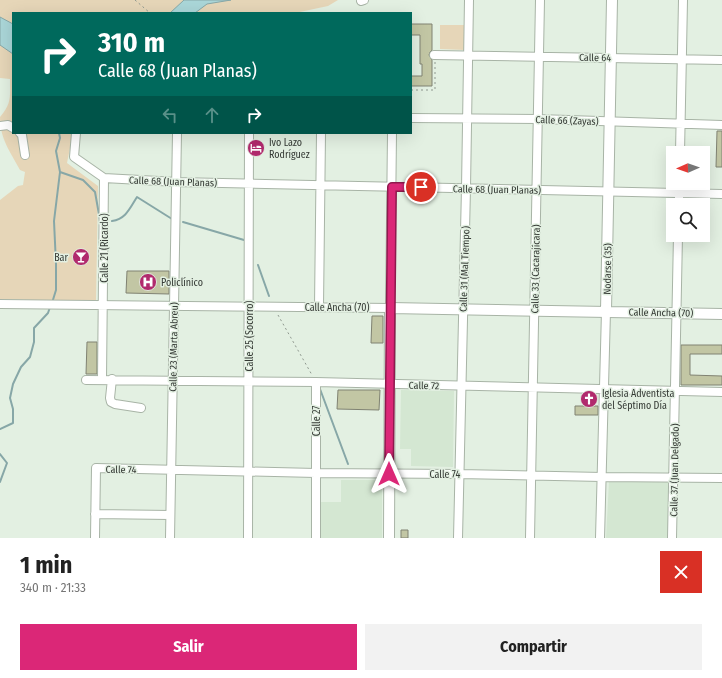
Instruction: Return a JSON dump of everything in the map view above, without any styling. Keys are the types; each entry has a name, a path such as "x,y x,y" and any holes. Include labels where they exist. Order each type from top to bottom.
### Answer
{"main road":[{"name":"Nodarse (35)","path":"606,311 612,0"},
{"name":"Calle Ancha (70)","path":"390,308 722,314"},
{"path":"388,538 390,308"}],"street":[{"name":"Calle 31 (Mal Tiempo)","path":"458,538 469,0"},
{"name":"Calle 33 (Cacarajícara)","path":"530,538 540,0"},
{"path":"680,146 684,0"},
{"name":"Calle 64","path":"434,55 722,60"},
{"name":"Calle 66 (Zayas)","path":"412,118 538,119 722,126"},
{"path":"0,126 8,125 12,127"},
{"path":"21,134 25,155"},
{"path":"76,134 74,157 104,178"},
{"name":"Calle 23 (Marta Abreu)","path":"170,538 178,134"},
{"name":"Calle 25 (Socorro)","path":"248,538 249,134"},
{"path":"320,307 321,134"},
{"path":"390,308 392,134"},
{"name":"Calle 68 (Juan Planas)","path":"104,178 177,182 722,194"},
{"name":"Calle 21 (Ricardo)","path":"102,379 104,178"},
{"path":"679,193 679,198"},
{"name":"Calle 37 (Juan Delgado)","path":"672,538 678,242"},
{"name":"Calle Ancha (70)","path":"0,304 390,308"},
{"name":"Nodarse (35)","path":"600,538 606,311"},
{"path":"112,379 111,402 141,408"},
{"name":"Calle 72","path":"86,380 112,379 316,382 722,392"},
{"name":"Calle 27","path":"316,382 316,538"},
{"name":"Calle 74","path":"95,514 96,468 316,473 722,478"},
{"path":"95,538 95,514 170,515"}],"path":[{"path":"136,0 149,12"},
{"path":"412,90 435,90 434,55"},
{"path":"278,314 316,382"}],"shaded area":[{"path":"0,0 338,0 328,6 300,12 12,12 12,134 73,134 67,163 98,186 96,302 0,299 0,200 18,186 23,185 25,172 20,170 9,151 0,125 0,117 7,108 10,99 10,79 0,78"},
{"path":"440,25 465,25 465,50 440,49"},
{"path":"401,390 454,391 453,467 411,466 411,449 400,449"},
{"path":"341,480 382,480 382,538 320,538 320,502 341,502"},
{"path":"609,481 668,482 668,538 606,538"}],"water":[{"path":"184,0 231,0 207,4 196,12 171,12"},
{"path":"0,17 12,23 12,53 0,45"}],"building":[{"path":"412,24 432,24 432,50 429,55 432,60 432,86 412,86 412,76 422,76 422,64 420,64 420,35 412,35"},
{"path":"717,131 722,131 722,167 716,167"},
{"name":"Policlínico","path":"127,271 169,271 169,294 126,293"},
{"path":"372,316 383,316 383,343 371,343"},
{"path":"87,342 97,342 97,374 86,374"},
{"path":"681,345 722,345 722,354 690,354 690,375 722,376 722,385 681,385"},
{"path":"338,390 380,390 379,410 337,409"},
{"name":"Iglesia Adventista del Séptimo Día","path":"586,394 593,394 592,406 598,406 598,415 575,415 575,406 586,406"},
{"path":"401,530 408,530 408,538 401,538"}],"waterway":[{"path":"52,303 56,290 54,221 60,172 56,151 60,138 59,134"},
{"path":"60,172 83,180 95,192 100,220"},
{"path":"112,221 121,218 130,209 137,197 172,219"},
{"path":"183,222 244,240"},
{"path":"258,265 269,296"},
{"path":"0,429 13,423 13,409 10,398 13,384 21,367 30,357 34,342 34,328 48,313 50,307"},
{"path":"320,389 348,464"},
{"path":"0,454 7,463 0,482"}],"place":[{"name":"Ivo Lazo Rodríguez","path":"256,148"},
{"name":"Bar","path":"81,257"},
{"name":"Policlínico","path":"148,282"},
{"name":"Iglesia Adventista del Séptimo Día","path":"589,399"}],"route":[{"path":"389,474 392,187 421,187"}]}
